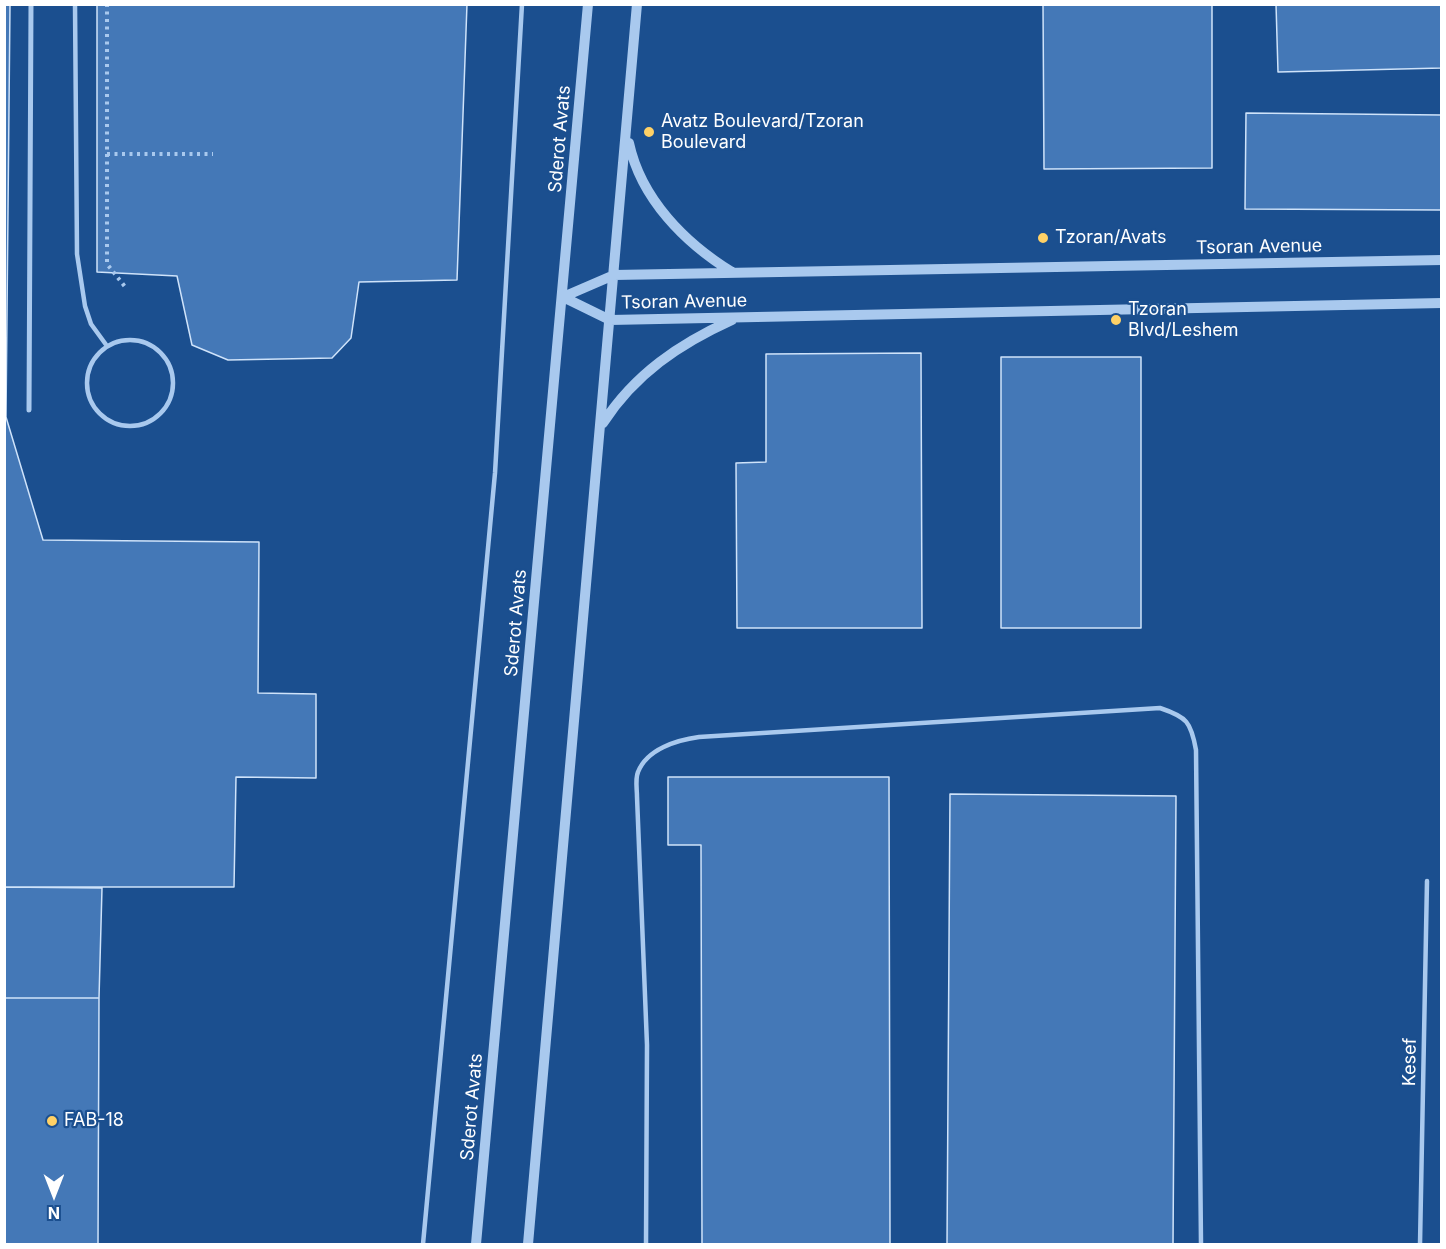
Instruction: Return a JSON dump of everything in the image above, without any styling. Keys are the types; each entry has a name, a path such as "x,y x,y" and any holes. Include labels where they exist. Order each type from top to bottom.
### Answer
{"street":[{"path":"29,410 31,4"},
{"name":"Sderot Avats","path":"476,1245 588,4"},
{"path":"528,1245 638,4"},
{"path":"626,129 632,155 658,205 678,231 703,253 733,272"},
{"name":"Tsoran Avenue","path":"563,297 614,274 1442,260"},
{"name":"Tsoran Avenue","path":"563,297 610,320 1442,303"},
{"path":"601,425 631,385 653,365 705,332 738,317"}],"lane":[{"path":"75,4 77,254 85,306 91,324 107,346"},
{"path":"423,1245 495,473 522,4"},
{"path":"121,340 136,340 150,345 167,361 172,375 172,390 167,404 149,421 134,425 119,424 105,418 95,408 88,393 87,378 91,363 107,346 121,340"},
{"path":"646,1245 647,1046 637,773 648,758 683,739 699,737 1160,708 1182,716 1193,730 1196,750 1201,1245"},
{"name":"Kesef","path":"1420,1245 1427,881"}],"path":[{"path":"106,4 107,264 126,288"},
{"path":"107,154 213,154"}],"building":[{"path":"4,4 10,4 6,417 43,540 259,542 258,693 316,694 316,778 236,777 234,887 4,887"},
{"path":"97,4 467,4 457,280 359,282 351,338 332,358 228,360 192,345 177,276 97,272"},
{"path":"1043,4 1212,4 1212,168 1044,169"},
{"path":"1276,4 1442,4 1442,68 1278,72"},
{"path":"1246,113 1442,115 1442,210 1245,209"},
{"path":"921,353 922,628 737,628 736,463 766,462 766,354"},
{"path":"1001,357 1141,357 1141,628 1001,628"},
{"path":"668,777 889,777 890,1244 702,1244 701,845 668,845"},
{"path":"950,794 1176,796 1173,1244 947,1244"},
{"path":"4,887 102,888 99,998 4,998"},
{"name":"FAB-18","path":"4,998 99,998 98,1244 4,1244"}],"place":[{"name":"Avatz Boulevard/Tzoran Boulevard","path":"649,132"},
{"name":"Tzoran/Avats","path":"1043,238"},
{"name":"Tzoran Blvd/Leshem","path":"1116,320"},
{"name":"FAB-18","path":"52,1121"}]}
